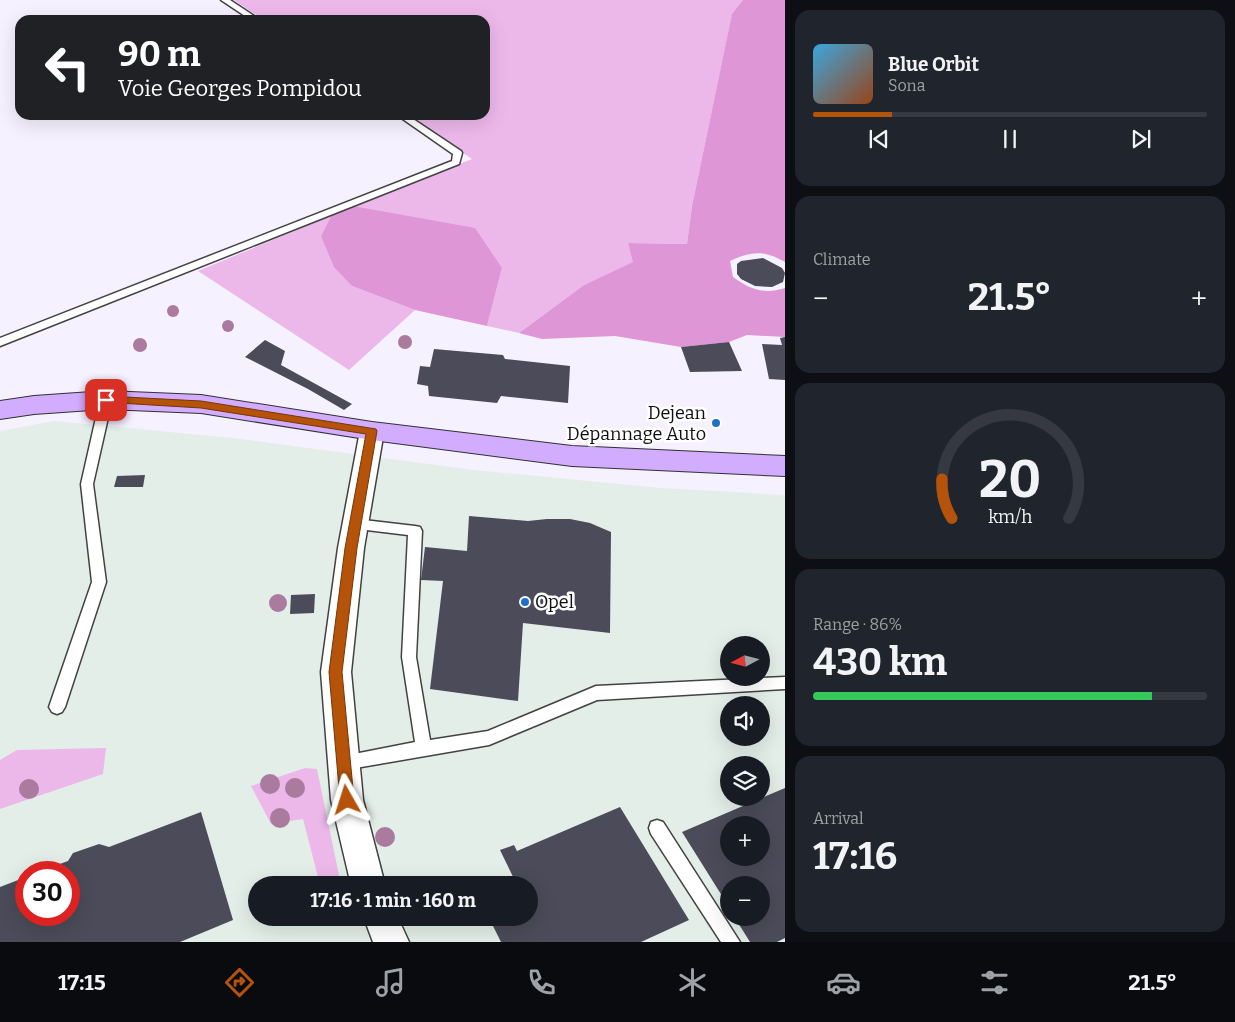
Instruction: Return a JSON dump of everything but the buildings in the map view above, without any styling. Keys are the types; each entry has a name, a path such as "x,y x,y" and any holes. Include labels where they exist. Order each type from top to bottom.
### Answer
{"main road":[{"path":"0,410 34,405 106,400 201,404 372,431 572,456 785,466"}],"street":[{"path":"366,876 347,800 336,672 356,524 372,431"},
{"path":"384,926 391,942"}],"lane":[{"path":"225,0 248,15"},
{"path":"0,342 440,170 456,162 458,154 409,120"},
{"path":"57,707 99,582 87,484 106,400"},
{"path":"356,524 415,531 409,657 424,748"},
{"path":"343,763 489,738 596,693 785,683"},
{"path":"657,828 731,942"}],"shaded area":[{"path":"234,0 743,0 732,15 692,206 687,244 628,243 634,262 584,285 519,333 487,326 502,268 402,216 353,206 472,159 414,120 490,120 490,15 256,15"},
{"path":"743,0 785,0 785,262 771,255 758,253 745,255 730,261 733,277 751,288 770,291 785,288 785,337 747,335 729,342 681,347 615,336 542,339 519,333 584,285 633,262 628,243 687,244 692,206 732,14"},
{"path":"353,206 475,228 502,268 487,326 415,310 352,286 334,267 321,236 331,216"},
{"path":"331,216 321,236 352,286 415,310 349,370 198,271"},
{"path":"54,421 233,438 474,470 661,488 785,495 785,942 0,942 0,431"},
{"path":"106,748 103,774 0,809 0,760 17,750"},
{"path":"305,768 317,769 339,876 318,876 303,819 271,824 251,786"}],"place":[{"name":"Dejean Dépannage Auto","path":"716,423"},
{"name":"Opel","path":"525,602"}],"route":[{"path":"106,400 201,404 372,431 351,548 336,672 347,800"}]}
